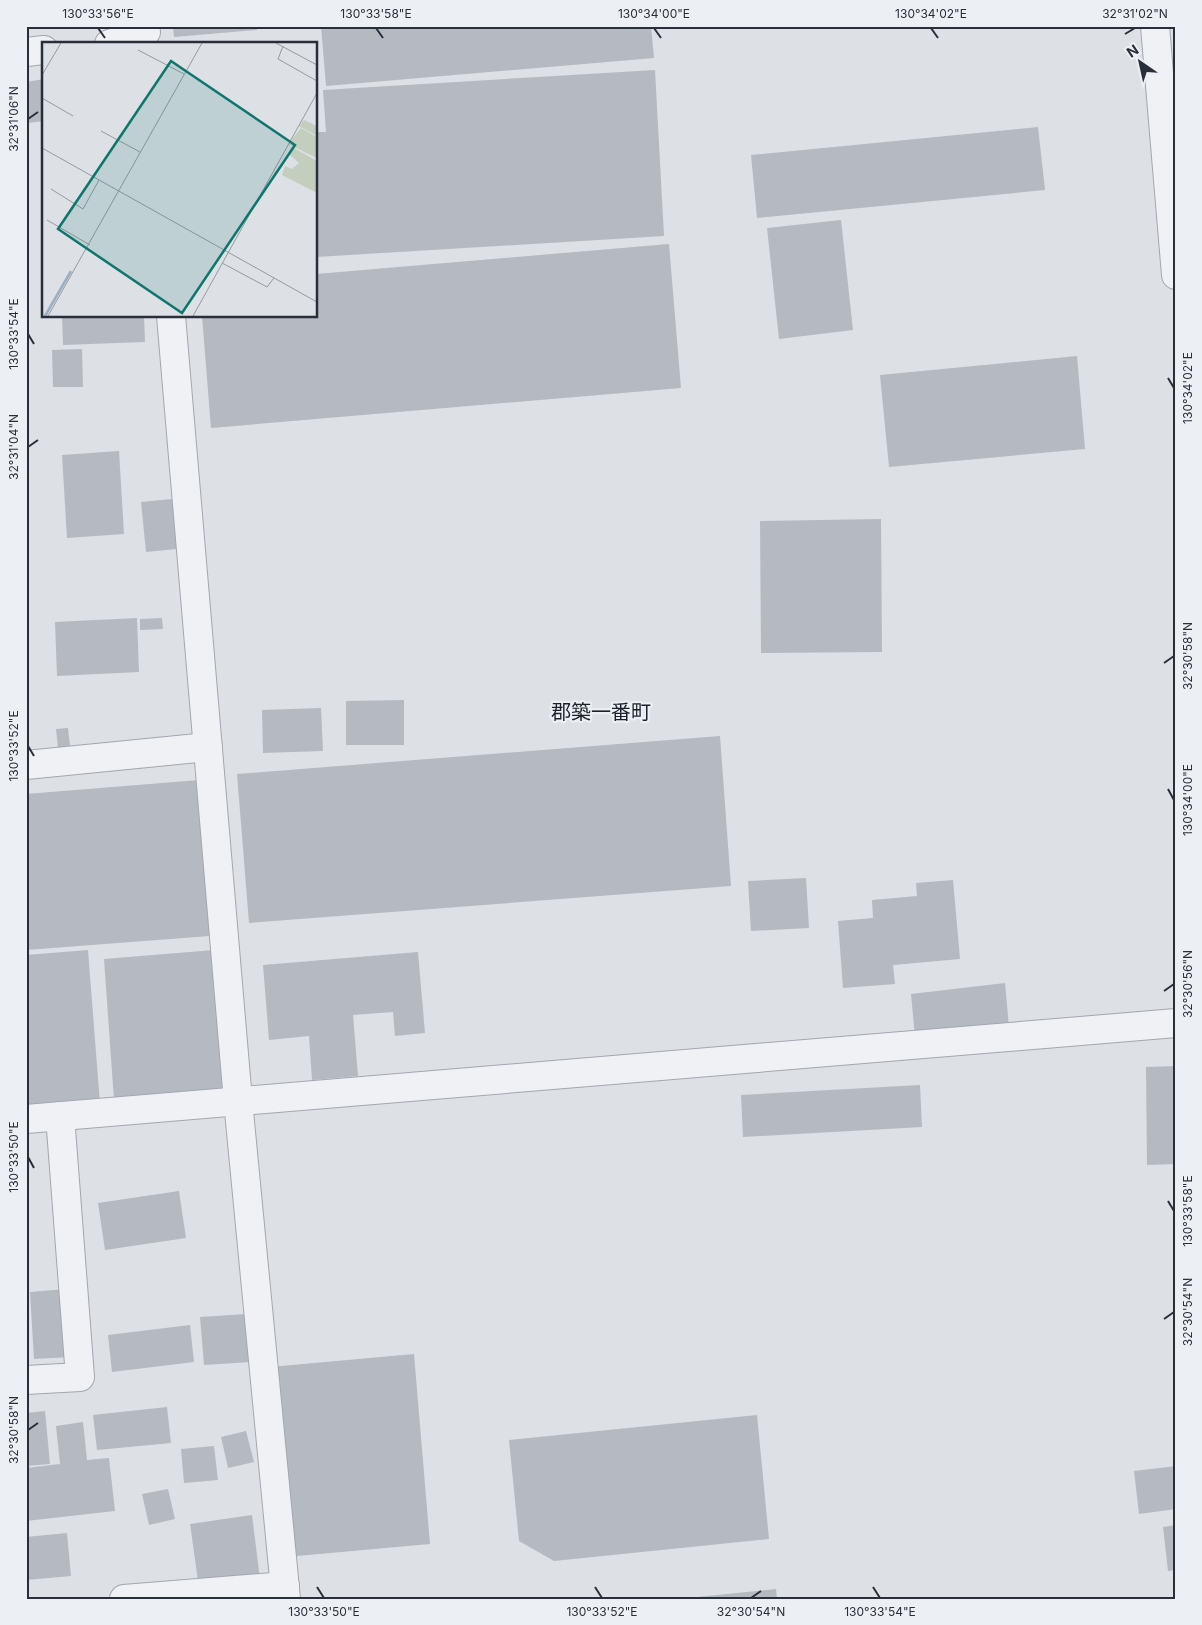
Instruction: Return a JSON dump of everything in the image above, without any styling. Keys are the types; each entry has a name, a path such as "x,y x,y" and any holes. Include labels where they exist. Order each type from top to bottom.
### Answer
{"street":[{"path":"1154,26 1176,275"},
{"path":"116,42 146,34"},
{"path":"26,52 42,50"},
{"path":"124,1599 286,1592 238,1101 171,318"},
{"path":"26,765 208,748"},
{"path":"26,1119 1176,1023"},
{"path":"26,1380 80,1377 60,1116"}],"building":[{"path":"173,26 257,26 257,30 174,37"},
{"path":"321,26 651,26 654,58 326,86"},
{"path":"655,70 664,236 318,257 318,132 326,132 323,90"},
{"path":"42,79 42,121 28,123 26,82"},
{"path":"1038,127 1045,190 757,218 751,155"},
{"path":"841,220 853,330 779,339 767,228"},
{"path":"669,244 681,388 211,428 202,318 318,318 318,274"},
{"path":"62,318 144,318 145,342 63,345"},
{"path":"82,349 83,387 53,387 52,350"},
{"path":"1077,356 1085,449 889,467 880,375"},
{"path":"119,451 124,534 67,538 62,455"},
{"path":"172,499 177,549 146,552 141,502"},
{"path":"881,519 882,652 761,653 760,521"},
{"path":"137,618 139,672 57,676 55,622"},
{"path":"162,618 163,629 140,630 140,619"},
{"path":"404,700 404,745 346,745 346,701"},
{"path":"321,708 323,751 263,753 262,710"},
{"path":"68,728 71,755 59,757 56,729"},
{"path":"720,736 731,886 249,923 237,774"},
{"path":"199,780 210,936 26,950 26,794"},
{"path":"806,878 809,928 751,931 748,881"},
{"path":"953,880 960,959 893,965 895,984 843,988 838,921 873,918 872,900 917,896 916,883"},
{"path":"88,950 100,1104 26,1110 26,955"},
{"path":"214,950 224,1091 114,1100 104,959"},
{"path":"418,952 425,1033 395,1036 393,1012 353,1015 358,1076 312,1080 309,1036 269,1040 263,965"},
{"path":"1005,983 1009,1027 915,1037 911,994"},
{"path":"1176,1066 1176,1164 1147,1165 1146,1067"},
{"path":"920,1085 922,1127 743,1137 741,1095"},
{"path":"179,1191 186,1238 105,1250 98,1203"},
{"path":"66,1289 71,1357 34,1359 30,1292"},
{"path":"246,1314 250,1362 204,1365 200,1317"},
{"path":"190,1325 194,1362 112,1372 108,1335"},
{"path":"414,1354 430,1544 286,1557 270,1367"},
{"path":"167,1407 171,1443 97,1450 93,1415"},
{"path":"45,1411 50,1464 26,1466 26,1413"},
{"path":"757,1415 769,1539 554,1561 519,1541 509,1440"},
{"path":"83,1422 87,1460 109,1458 115,1511 26,1521 26,1468 60,1464 56,1426"},
{"path":"246,1431 254,1462 228,1468 221,1437"},
{"path":"214,1446 218,1480 184,1483 181,1449"},
{"path":"1176,1466 1176,1509 1139,1514 1134,1471"},
{"path":"168,1489 175,1519 149,1525 142,1494"},
{"path":"252,1515 260,1579 199,1588 190,1524"},
{"path":"1176,1525 1176,1570 1168,1571 1163,1527"},
{"path":"67,1533 71,1576 26,1580 26,1537"},
{"path":"776,1589 777,1599 697,1599 697,1597"}],"district":[{"name":"郡築一番町","path":"601,712"}]}
